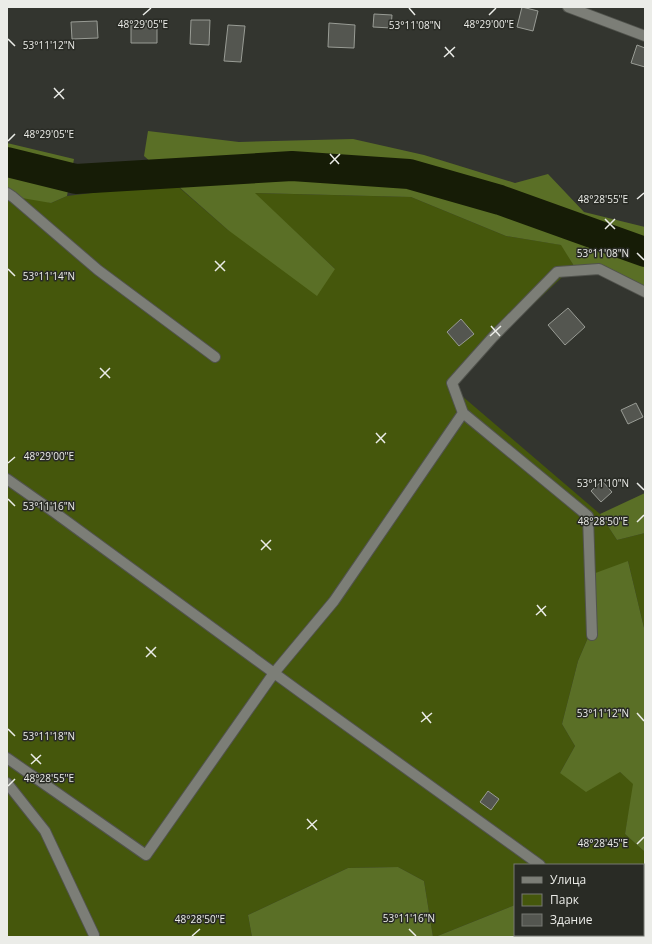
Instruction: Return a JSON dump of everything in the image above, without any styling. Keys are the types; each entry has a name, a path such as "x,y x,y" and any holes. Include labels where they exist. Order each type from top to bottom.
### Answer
{"street":[{"path":"568,7 645,36"},
{"path":"7,193 98,270 215,357"},
{"path":"592,635 588,516 463,413 452,383 493,337 557,272 600,269 645,292"},
{"path":"7,758 146,855 274,673 334,601 463,413"},
{"path":"7,479 539,864"},
{"path":"7,783 45,831 94,935"}],"green space":[{"path":"148,131 239,142 353,139 424,155 515,183 548,174 584,212 645,227 645,286 634,286 574,266 561,245 506,236 411,197 255,193 335,269 317,296 228,230 144,156"},
{"path":"7,143 74,159 67,196 51,203 16,197 7,189"},
{"path":"174,183 228,230 335,269 254,193 411,197 506,236 562,245 574,266 448,384 600,514 617,540 645,533 645,632 628,561 596,619 578,661 562,724 575,746 560,773 620,772 634,784 625,834 645,852 645,875 644,864 514,864 514,905 435,937 433,937 424,881 398,867 348,868 248,915 252,937 7,937 7,189 51,203 67,196"},
{"path":"645,493 645,533 617,540 600,514"},
{"path":"628,561 645,632 645,852 625,834 633,784 620,772 586,792 560,773 575,746 562,724 578,661 596,619 590,575"},
{"path":"398,867 424,881 433,937 252,937 248,915 348,868"},
{"path":"645,875 644,935 644,876"},
{"path":"514,905 514,936 642,936 640,937 435,937"}],"building":[{"path":"522,7 538,11 533,31 517,27"},
{"path":"374,14 392,15 391,28 373,27"},
{"path":"191,20 210,20 209,45 190,44"},
{"path":"97,21 98,38 72,39 71,22"},
{"path":"157,21 157,43 131,43 131,22"},
{"path":"329,23 355,25 354,48 328,47"},
{"path":"228,25 245,26 241,62 224,61"},
{"path":"637,45 645,48 645,67 631,63"},
{"path":"568,308 585,327 565,345 548,325"},
{"path":"461,319 474,334 459,346 447,332"},
{"path":"636,403 643,417 628,424 621,410"},
{"path":"602,481 612,492 601,502 591,491"},
{"path":"488,791 499,799 491,810 480,802"}],"waterway":[{"path":"7,162 76,179 292,166 409,174 500,200 645,252"}]}
